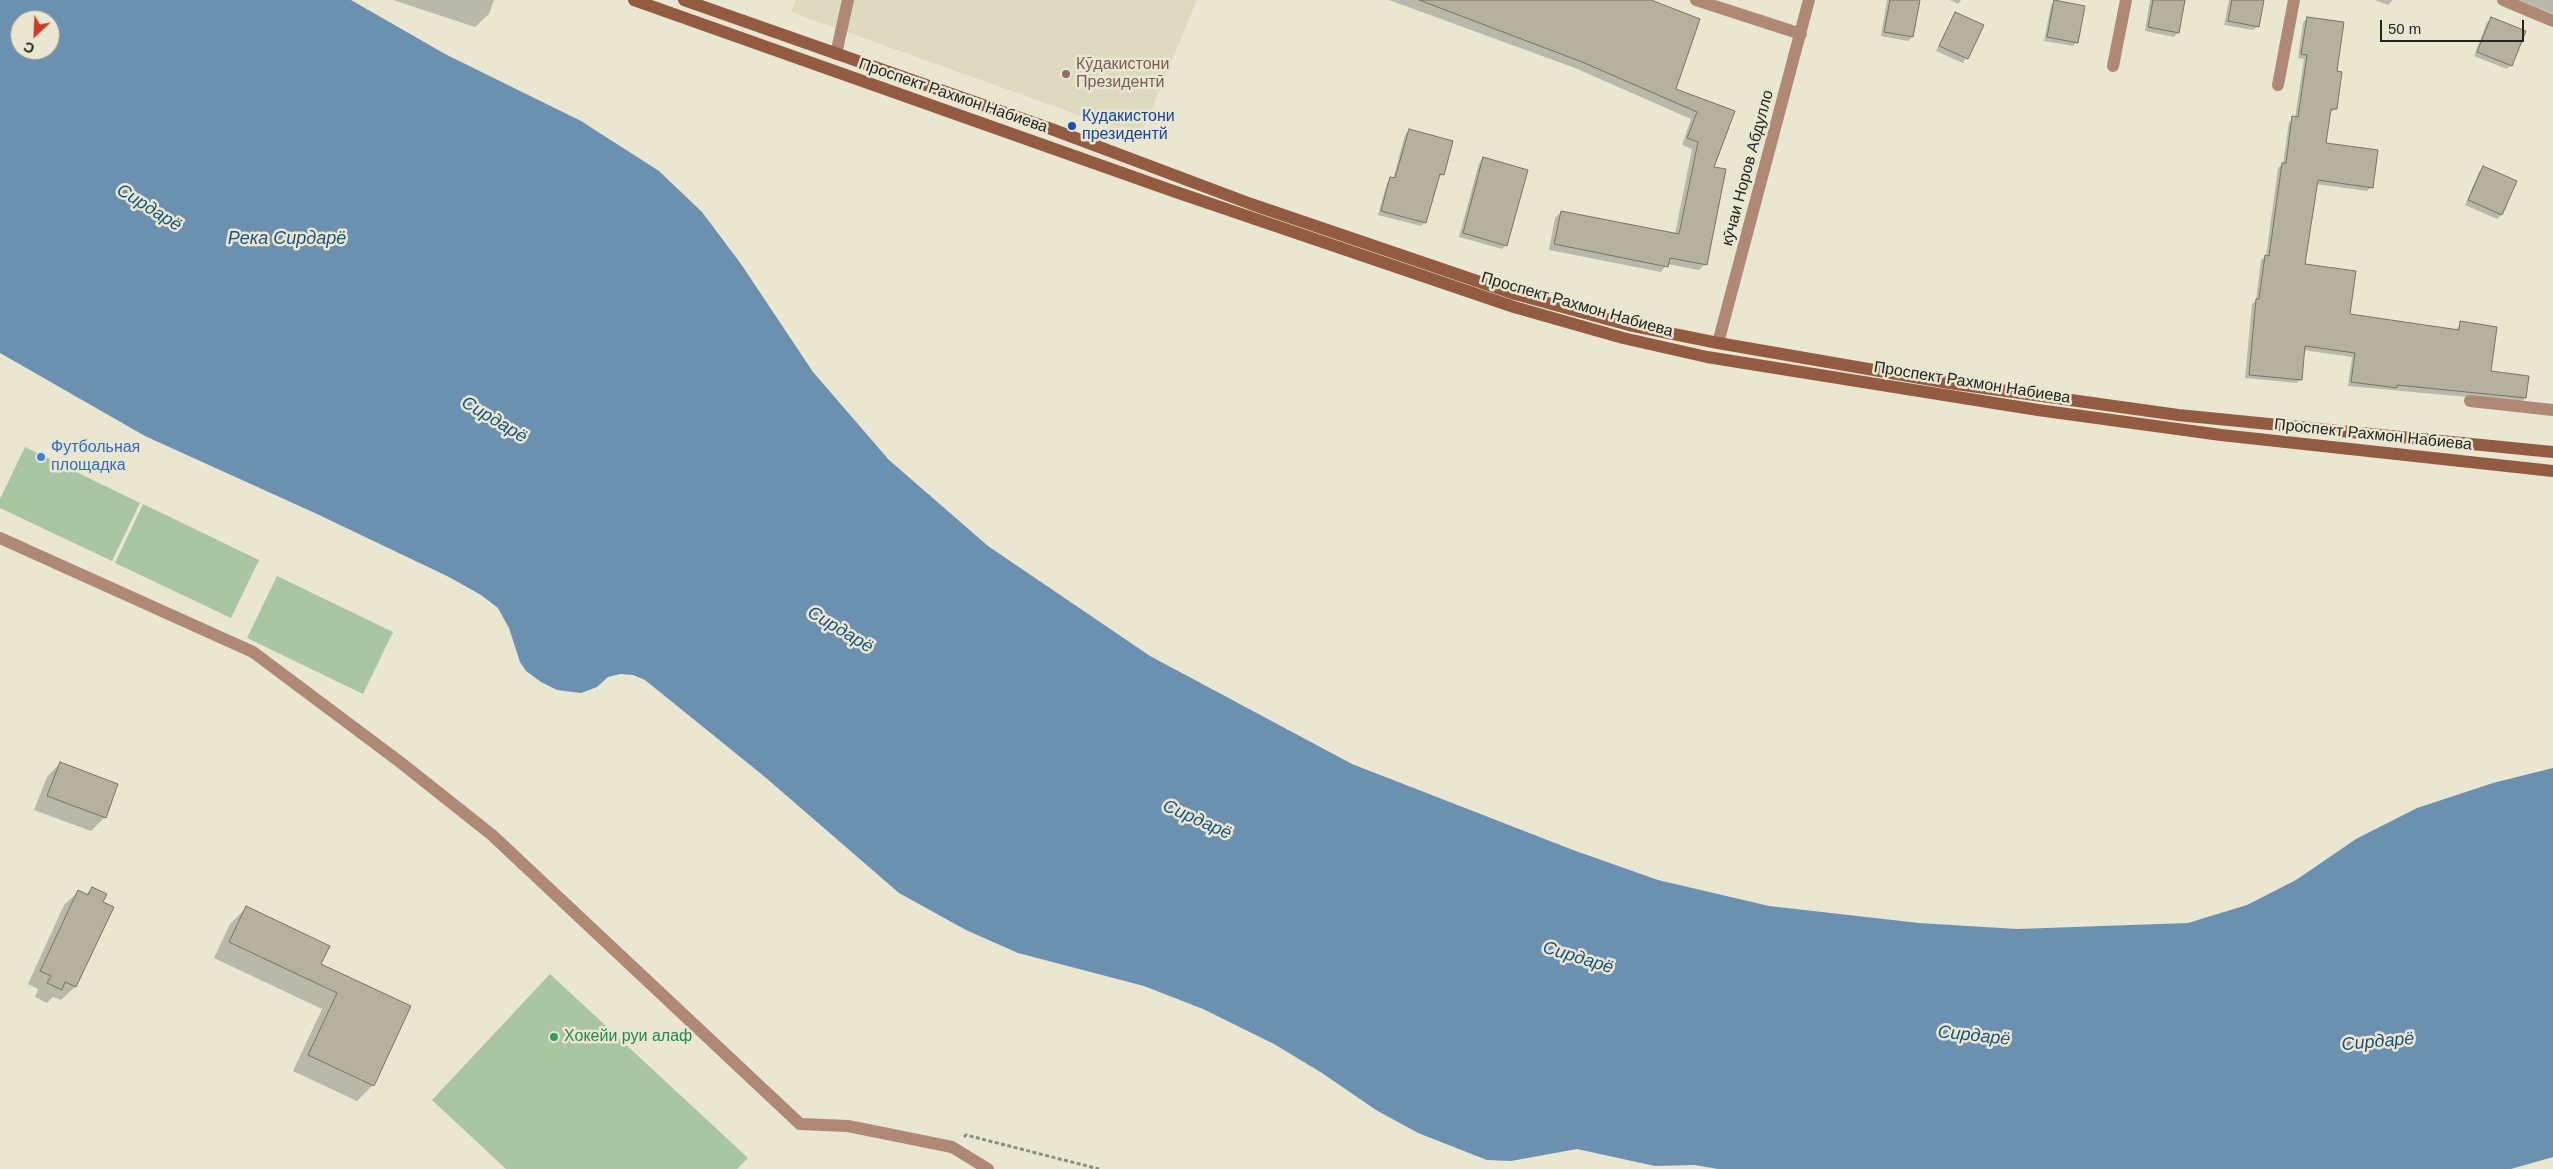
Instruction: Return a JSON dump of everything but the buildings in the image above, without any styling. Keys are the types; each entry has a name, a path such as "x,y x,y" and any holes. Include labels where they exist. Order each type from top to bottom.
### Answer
{"main road":[{"name":"Проспект Рахмон Набиева","path":"634,0 1183,194 1514,307 1623,338 1707,357 2048,412 2221,435 2553,471"},
{"name":"Проспект Рахмон Набиева","path":"684,0 1045,127 1251,204 1515,294 1629,325 1718,343 1949,383 2178,415 2553,452"}],"street":[{"path":"836,54 848,0"},
{"path":"1696,0 1801,34"},
{"name":"кӯчаи Норов Абдулло","path":"1718,343 1809,0"},
{"path":"2113,66 2126,0"},
{"path":"2278,84 2294,0"},
{"path":"2503,0 2553,21"},
{"path":"2470,401 2553,410"},
{"path":"0,538 253,652 400,762 492,835 800,1124 848,1126 952,1147 988,1169"}],"path":[{"path":"952,1147 966,1135 1099,1169"}],"shaded area":[{"name":"Кӯдакистони Президентӣ","path":"796,0 1197,0 1140,137 791,12"}],"green space":[{"path":"25,447 140,503 112,561 0,508 0,499"},
{"path":"143,504 259,560 231,618 115,563"},
{"path":"277,576 393,632 363,694 247,638"},
{"name":"Хокейи руи алаф","path":"550,974 748,1158 737,1169 506,1169 432,1100"}],"water":[{"name":"Река Сирдарё","path":"0,0 351,0 445,54 581,121 659,171 702,212 741,264 813,372 889,460 988,546 1150,656 1352,764 1573,850 1658,880 1769,906 1919,923 2017,929 2188,923 2247,905 2296,880 2356,839 2417,808 2493,783 2553,768 2553,1157 2511,1169 1718,1169 1695,1165 1655,1166 1577,1149 1511,1161 1487,1160 1418,1133 1376,1110 1322,1073 1274,1044 1203,1009 1144,986 1018,953 966,930 899,893 765,777 645,680 633,675 620,674 608,677 597,687 581,693 557,690 541,682 526,671 520,662 509,628 498,608 481,595 449,577 317,514 145,436 0,353"}],"place":[{"name":"Кӯдакистони Президентӣ","path":"1066,74"},
{"name":"Кудакистони президентй","path":"1072,126"},
{"name":"Футбольная площадка","path":"41,457"},
{"name":"Хокейи руи алаф","path":"554,1037"}],"water label":[{"name":"Сирдарё","path":"149,208"},
{"name":"Сирдарё","path":"494,420"},
{"name":"Сирдарё","path":"840,630"},
{"name":"Сирдарё","path":"1197,820"},
{"name":"Сирдарё","path":"1578,958"},
{"name":"Сирдарё","path":"1974,1036"},
{"name":"Сирдарё","path":"2378,1042"}]}
